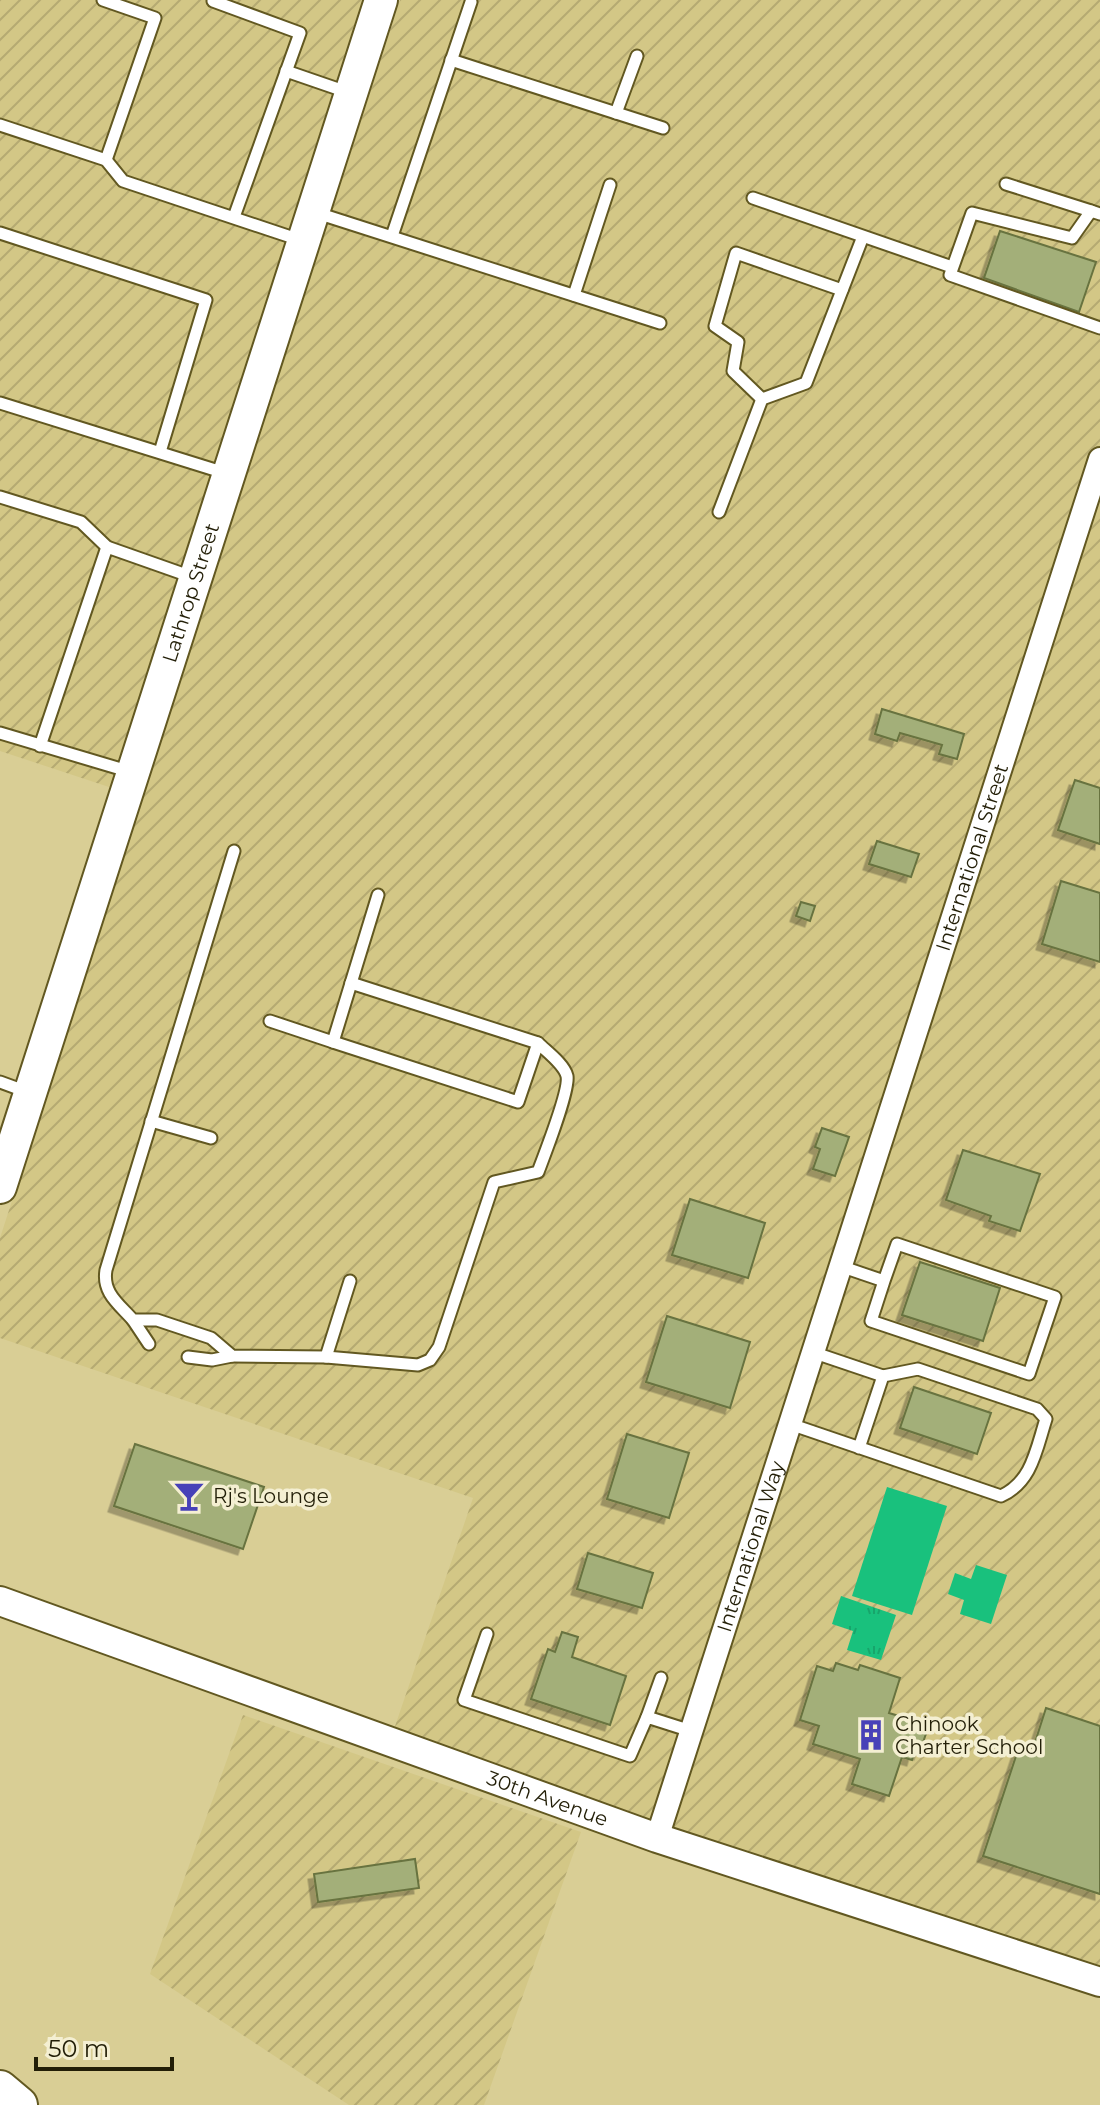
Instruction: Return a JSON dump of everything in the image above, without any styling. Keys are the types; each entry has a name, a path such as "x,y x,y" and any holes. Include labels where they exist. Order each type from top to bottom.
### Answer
{"highway":[{"path":"0,2091 18,2105"}],"main road":[{"name":"Lathrop Street","path":"0,1187 15,1087 131,772 381,0"}],"street":[{"name":"International Street","path":"841,1260 1100,459"},
{"name":"International Way","path":"657,1838 841,1260"},
{"name":"30th Avenue","path":"0,1601 657,1838 1100,1982"}],"lane":[{"path":"103,0 155,18 106,160"},
{"path":"213,1 300,33 234,217"},
{"path":"392,236 471,2"},
{"path":"616,113 637,56"},
{"path":"451,60 663,128"},
{"path":"286,71 351,94"},
{"path":"0,125 106,160 123,181 234,217 392,236 660,323"},
{"path":"1006,184 1095,213 1072,238 972,213 950,275 1099,325"},
{"path":"574,295 610,185"},
{"path":"753,198 862,239 952,267"},
{"path":"0,233 206,300 160,452"},
{"path":"719,512 762,399 806,383 862,239"},
{"path":"762,399 733,371 738,342 715,326 736,253 842,290"},
{"path":"0,403 229,474"},
{"path":"0,497 81,522 107,547 195,578"},
{"path":"40,746 107,547"},
{"path":"0,733 131,772"},
{"path":"149,1344 108,1292 105,1279 234,851"},
{"path":"333,1042 378,895"},
{"path":"188,1357 212,1360 232,1356 326,1357 418,1365 430,1360 439,1347 494,1182 538,1172 567,1083 564,1069 538,1043 351,983"},
{"path":"270,1021 518,1102 538,1043"},
{"path":"151,1121 211,1138"},
{"path":"897,1244 1055,1297 1029,1374 871,1321 884,1281 897,1244"},
{"path":"841,1260 884,1281"},
{"path":"326,1357 350,1281"},
{"path":"133,1320 157,1320 211,1338 232,1356"},
{"path":"789,1423 1001,1496 1016,1489 1030,1469 1046,1419 1037,1409 918,1369 883,1376 812,1352"},
{"path":"859,1448 883,1376"},
{"path":"487,1634 464,1700 630,1756 661,1678"},
{"path":"647,1717 691,1731"}],"shaded area":[{"path":"0,0 362,0 112,788 0,751"},
{"path":"400,0 1100,0 1100,1977 392,1735 473,1498 0,1338 0,1238"},
{"path":"243,1715 581,1832 484,2105 349,2105 150,1974"}],"green space":[{"path":"887,1487 947,1506 912,1615 852,1596"},
{"path":"976,1565 1007,1575 991,1624 960,1614 964,1600 948,1594 955,1573 971,1579"},
{"path":"841,1596 896,1615 881,1660 847,1650 853,1631 832,1624"}],"building":[{"path":"1000,231 1096,262 1079,312 984,278"},
{"path":"882,709 964,734 957,759 939,754 942,745 900,733 897,741 875,734"},
{"path":"1075,780 1100,788 1100,844 1058,830"},
{"path":"877,841 919,854 911,877 869,864"},
{"path":"1061,881 1100,893 1100,962 1042,944"},
{"path":"801,902 815,906 810,921 796,916"},
{"path":"822,1128 849,1137 835,1176 813,1169 820,1149 815,1147"},
{"path":"963,1150 1040,1174 1020,1231 989,1221 991,1216 946,1200"},
{"path":"690,1199 765,1223 748,1278 672,1255"},
{"path":"920,1262 1000,1288 983,1341 902,1315"},
{"path":"667,1316 750,1342 730,1408 646,1382"},
{"path":"914,1387 991,1413 977,1454 900,1428"},
{"path":"627,1434 689,1453 669,1518 607,1499"},
{"name":"Rj's Lounge","path":"135,1444 264,1487 243,1549 114,1506"},
{"path":"588,1553 653,1573 642,1608 577,1589"},
{"path":"562,1632 578,1637 572,1657 626,1676 610,1725 531,1699 548,1649 555,1652"},
{"name":"Chinook Charter School","path":"836,1663 858,1670 860,1665 900,1678 889,1713 929,1725 919,1754 914,1753 912,1760 902,1757 889,1796 852,1784 860,1759 813,1744 819,1726 800,1720 817,1666 833,1671"},
{"path":"1046,1708 1100,1726 1100,1894 983,1856 1018,1750 1031,1755"},
{"path":"415,1859 419,1888 318,1902 314,1874"}],"place":[{"name":"Rj's Lounge","path":"189,1496"},
{"name":"Chinook Charter School","path":"871,1735"}]}
